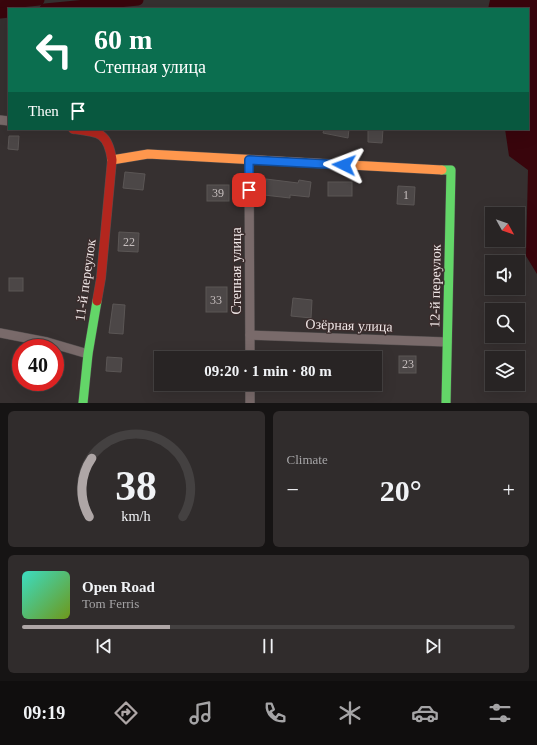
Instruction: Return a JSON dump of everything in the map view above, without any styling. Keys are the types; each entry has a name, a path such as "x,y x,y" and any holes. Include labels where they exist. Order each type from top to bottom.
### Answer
{"street":[{"path":"82,130 91,131 102,135 110,146 112,160 148,154 249,160"},
{"name":"11-й переулок","path":"83,403 88,354 101,278 112,160"},
{"name":"12-й переулок","path":"249,160 451,170 446,403"},
{"name":"Степная улица","path":"249,160 250,351"},
{"path":"0,333 47,342 88,354"},
{"name":"Озёрная улица","path":"250,335 447,342"},
{"path":"250,391 250,403"}],"shaded area":[{"path":"490,0 537,0 537,274 526,256 528,170 509,156 505,130 529,130 529,8 488,8"}],"building":[{"path":"324,130 349,130 348,138 323,133"},
{"path":"368,130 383,130 382,143 368,142"},
{"path":"9,136 19,136 18,150 8,149"},
{"path":"125,172 145,174 143,190 123,188"},
{"path":"266,179 298,183 299,180 311,182 309,197 290,195 290,198 264,195"},
{"path":"328,182 352,182 352,196 328,196"},
{"path":"207,185 229,185 229,201 207,201"},
{"path":"398,186 415,187 414,205 397,204"},
{"path":"119,232 139,233 138,252 118,251"},
{"path":"9,278 23,278 23,291 9,291"},
{"path":"206,287 227,287 227,312 206,312"},
{"path":"293,298 312,300 311,318 291,316"},
{"path":"113,304 125,305 123,334 109,333"},
{"path":"399,356 416,356 416,373 399,373"},
{"path":"107,357 122,358 121,372 106,371"}],"waterway":[{"path":"0,4 39,0"},
{"path":"55,8 138,0"},
{"path":"0,13 8,12"}],"traffic: fast":[{"path":"442,170 451,170 446,403"},
{"path":"83,403 88,354 97,301"}],"traffic: slow":[{"path":"112,160 148,154 442,170"}],"traffic: jam":[{"path":"82,130 101,135 108,144 112,160 101,278 97,301"}],"route":[{"path":"249,190 249,160 344,165"}]}
